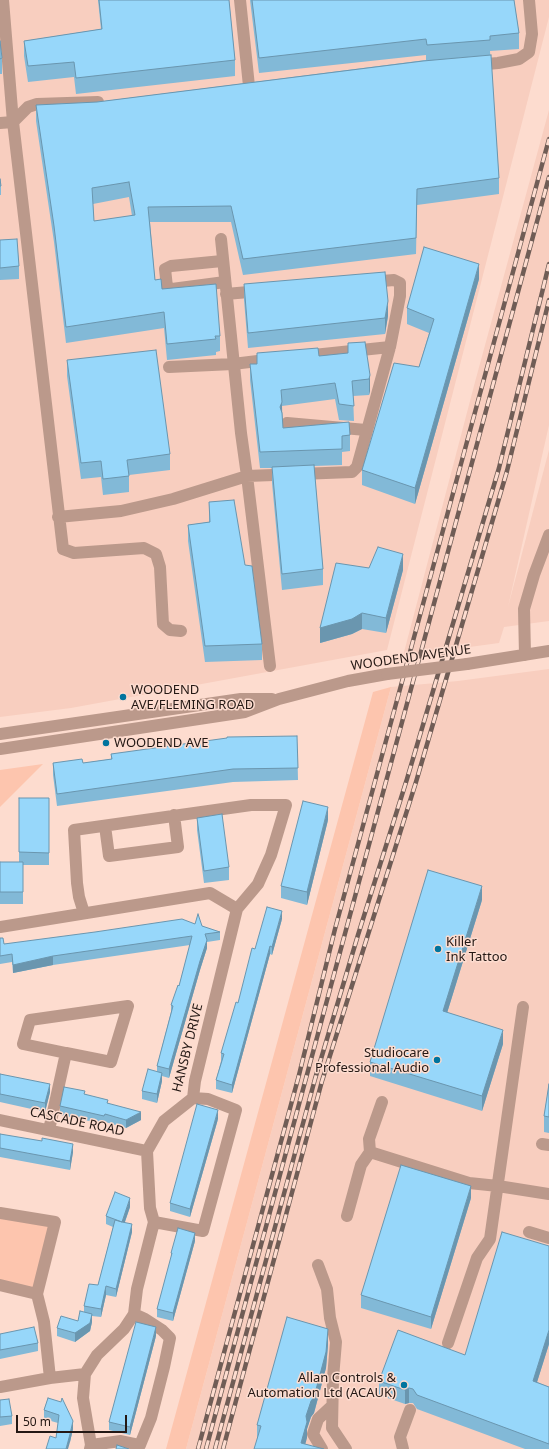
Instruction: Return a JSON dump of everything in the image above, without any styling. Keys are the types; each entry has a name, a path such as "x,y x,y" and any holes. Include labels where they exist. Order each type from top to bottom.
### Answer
{"street":[{"path":"3,0 13,122 58,517 63,549 74,553 144,548 156,554 160,568 163,624 170,630 181,631"},
{"path":"240,0 249,86"},
{"path":"466,66 498,63 519,59 529,52 532,34 529,0"},
{"path":"0,123 13,122 28,107 37,104 109,100"},
{"path":"221,239 222,262 233,364 270,666"},
{"path":"222,262 171,266 165,269 167,287 272,290"},
{"path":"58,517 121,511 173,499 247,476 352,472 357,467 390,347 400,296 400,283 394,280 356,283"},
{"path":"169,367 233,364 390,347"},
{"path":"384,368 398,372"},
{"path":"287,423 366,430"},
{"path":"524,655 524,609 534,575 549,535"},
{"name":"WOODEND AVENUE","path":"0,749 246,712 279,699 348,681 549,651"},
{"name":"WOODEND AVENUE","path":"0,734 241,699 279,699"},
{"path":"0,927 210,893 236,909 258,884 271,855 286,805 251,805 74,830 77,883 79,897 84,913"},
{"path":"105,826 109,856 178,847 174,815"},
{"name":"HANSBY DRIVE","path":"147,1151 164,1121 193,1098 195,1081 236,909"},
{"path":"128,1006 111,1062 66,1053 23,1044 30,1020 128,1006"},
{"path":"448,1343 477,1258 490,1239 523,1007"},
{"path":"49,1130 66,1053"},
{"path":"154,1222 203,1231 236,1110 208,1099 193,1098"},
{"path":"346,1216 361,1165 370,1152 369,1139 382,1102"},
{"name":"CASCADE ROAD","path":"0,1120 147,1151"},
{"path":"134,1314 162,1330 170,1338 151,1418 140,1445 122,1441 90,1447 83,1398 85,1374 97,1355 124,1328 134,1314 137,1290 154,1222 150,1208 147,1151"},
{"path":"370,1152 469,1183 549,1194"},
{"path":"0,1213 55,1222 37,1294 44,1322 50,1378"},
{"path":"529,1232 549,1238"},
{"path":"318,1266 326,1289 330,1318 336,1342 332,1428 346,1449"},
{"path":"0,1285 37,1294"},
{"path":"0,1387 50,1378 85,1374"},
{"path":"322,1449 313,1434 318,1419 332,1406"},
{"path":"403,1449 400,1437 410,1410"}],"shaded area":[{"path":"0,0 549,0 549,17 387,650 71,708 0,717"},
{"path":"549,110 549,425 508,607 549,450 549,621 504,627 499,643 403,656 475,382"},
{"path":"549,669 549,1449 186,1449 391,687 458,681"},
{"path":"391,687 186,1449 166,1449 373,692"},
{"path":"43,764 0,807 0,770"},
{"path":"0,1213 55,1222 37,1294 0,1285"}],"building":[{"path":"99,0 229,0 235,60 76,78 74,62 28,66 24,41 102,29"},
{"path":"252,0 514,0 519,33 490,36 490,40 427,45 426,39 259,58"},
{"path":"0,41 2,58 0,59"},
{"path":"491,55 499,178 417,189 416,238 243,259 231,206 148,207 155,280 161,279 162,289 216,284 220,336 215,336 216,339 167,344 164,312 66,327 54,226 36,105 97,102 423,61","holes":["129,182 135,215 94,221 92,188"]},
{"path":"17,239 19,266 0,268 0,240"},
{"path":"424,247 479,264 415,488 362,470 394,363 419,367 434,319 407,308"},
{"path":"385,272 388,301 385,318 248,333 244,284"},
{"path":"365,342 370,375 369,379 352,381 354,406 339,404 335,383 281,390 282,402 280,407 283,428 349,422 350,435 342,436 342,449 260,452 250,364 257,364 257,353 318,348 319,356 348,353 348,343"},
{"path":"156,350 170,454 127,460 129,476 103,479 101,461 81,463 67,360"},
{"path":"314,465 323,569 282,574 272,467"},
{"path":"234,500 245,565 252,566 262,644 205,646 188,525 210,522 209,502"},
{"path":"378,547 403,554 386,618 362,613 352,619 320,628 336,563 369,568"},
{"path":"297,736 298,768 233,769 57,794 53,763 82,759 83,763 112,759 111,754 227,737"},
{"path":"19,798 49,798 49,853 19,852"},
{"path":"303,801 328,807 307,892 281,886"},
{"path":"222,814 229,867 204,871 197,818"},
{"path":"0,862 23,862 23,892 0,892"},
{"path":"428,870 482,886 443,1011 503,1030 482,1096 370,1062"},
{"path":"267,907 282,911 272,947 270,946 232,1085 216,1080 224,1054 221,1053 236,1002 238,1003 252,948 255,949"},
{"path":"198,914 202,926 220,932 205,934 207,940 169,1069 157,1066 173,1006 171,1005 178,985 179,986 192,936 53,956 13,965 12,954 0,956 0,938 3,938 4,944 182,919 195,924"},
{"path":"148,1069 162,1073 157,1094 142,1091"},
{"path":"0,1074 50,1084 45,1103 0,1094"},
{"path":"549,1084 549,1117 544,1116"},
{"path":"64,1087 85,1091 84,1094 108,1100 107,1103 141,1112 126,1120 105,1114 104,1116 60,1106"},
{"path":"197,1104 218,1110 190,1209 170,1203"},
{"path":"0,1134 42,1141 42,1138 73,1144 70,1161 0,1148"},
{"path":"401,1165 471,1186 431,1317 361,1295"},
{"path":"115,1192 130,1198 122,1222 106,1216"},
{"path":"115,1220 132,1224 116,1289 106,1286 101,1309 84,1306 89,1284 98,1285"},
{"path":"178,1228 195,1233 173,1313 157,1309"},
{"path":"502,1232 549,1246 549,1330 533,1381 549,1387 549,1444 417,1395 413,1389 409,1388 405,1390 379,1381 398,1330 465,1355"},
{"path":"80,1311 92,1314 90,1323 75,1333 57,1328 61,1316 78,1321"},
{"path":"287,1317 328,1329 326,1352 314,1397 311,1401 306,1416 307,1422 301,1443 324,1449 254,1449 261,1426 257,1425"},
{"path":"136,1322 156,1327 130,1427 109,1422"},
{"path":"34,1327 38,1343 0,1350 0,1334"},
{"path":"48,1398 61,1402 62,1398 73,1421 66,1449 46,1449 50,1436 56,1438 59,1415 44,1410"},
{"path":"9,1399 12,1416 0,1417 0,1400"},
{"path":"117,1445 129,1449 116,1449"}],"railway":[{"path":"198,1449 299,1075 335,929 549,139"},
{"path":"206,1449 549,177"},
{"path":"215,1449 315,1079 407,779 499,468 549,264"},
{"path":"223,1449 322,1081 416,782 507,471 549,300"}],"place":[{"name":"WOODEND AVE/FLEMING ROAD","path":"123,697"},
{"name":"WOODEND AVE","path":"106,743"},
{"name":"Killer Ink Tattoo","path":"438,949"},
{"name":"Studiocare Professional Audio","path":"437,1060"},
{"name":"Allan Controls & Automation Ltd (ACAUK)","path":"404,1385"}]}
